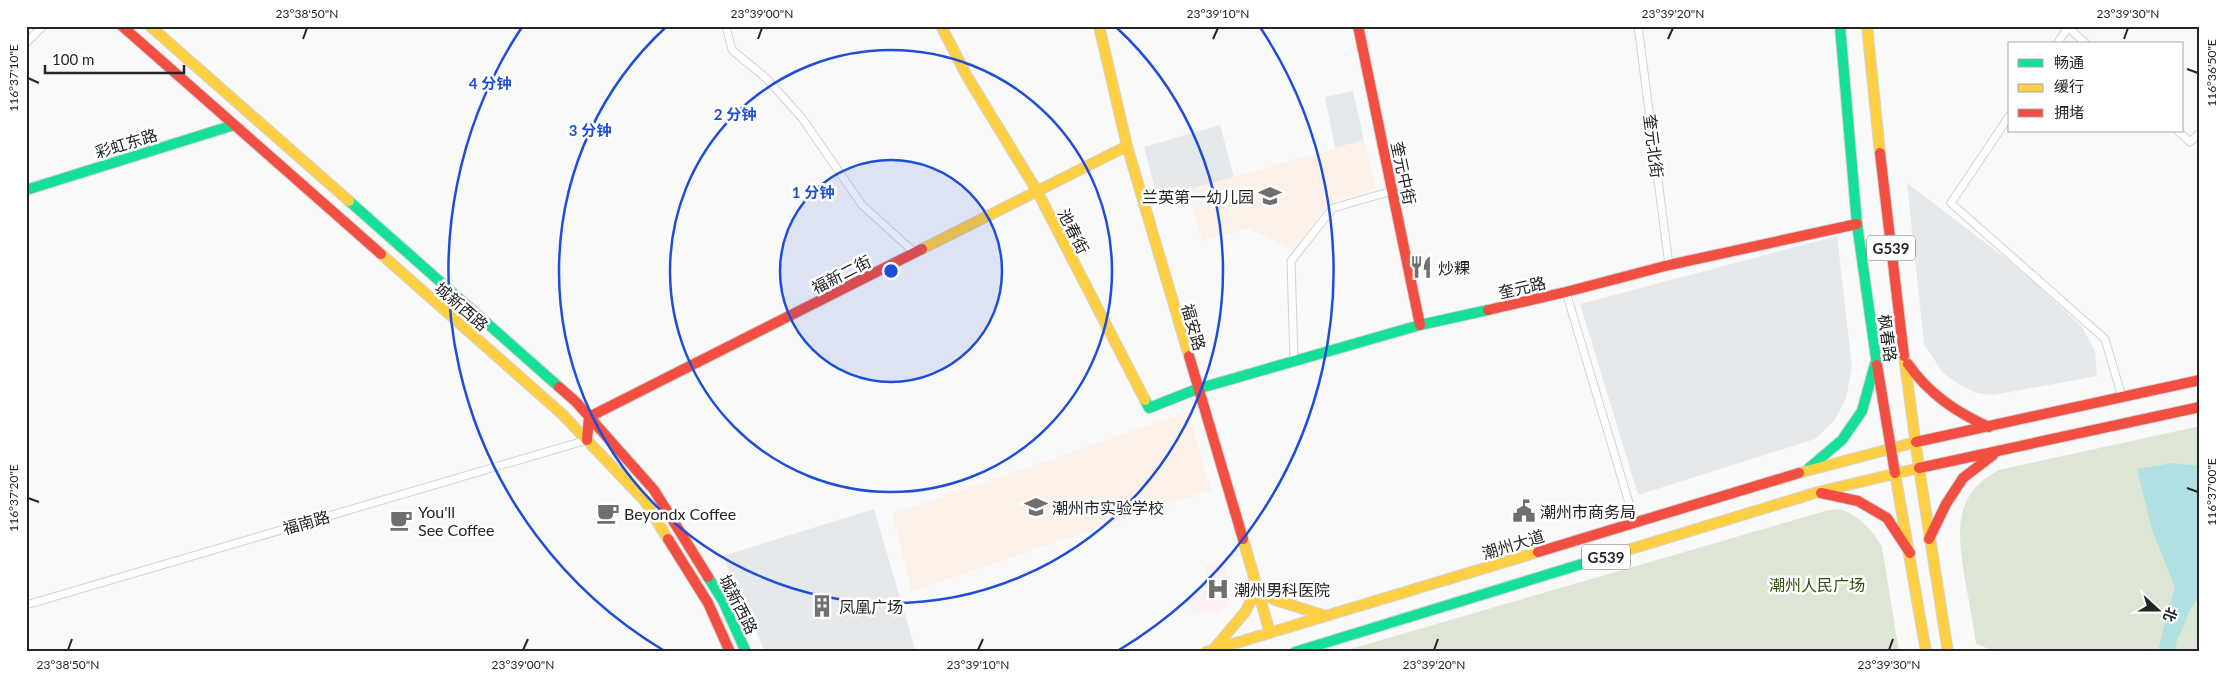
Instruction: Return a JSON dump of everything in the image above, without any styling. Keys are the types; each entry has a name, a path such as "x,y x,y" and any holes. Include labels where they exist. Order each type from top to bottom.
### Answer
{"main road":[{"name":"城新西路","path":"122,26 562,414 644,500 708,603 730,652"},
{"name":"城新西路","path":"150,26 576,402 654,490 723,601 746,652"},
{"name":"池春街","path":"941,26 968,78 1037,191 1149,408 1196,389"},
{"name":"福安路","path":"1099,26 1127,146 1196,389 1270,633"},
{"name":"奎元中街","path":"1358,26 1420,326"},
{"name":"枫春路","path":"1840,26 1857,224 1876,362 1926,652"},
{"name":"枫春路","path":"1867,26 1886,216 1929,539 1948,652"},
{"name":"彩虹东路","path":"26,190 234,125"},
{"name":"福新二街","path":"589,417 1127,146"},
{"name":"奎元路","path":"1196,389 1420,326 1566,292 1669,265 1857,224"},
{"path":"1905,360 1920,382 1937,399 1964,417 1989,427"},
{"path":"1805,471 1842,440 1862,411 1876,362"},
{"name":"潮州大道","path":"1210,651 1890,447 2200,380"},
{"path":"1919,468 2200,407"},
{"path":"586,440 589,417"},
{"path":"1929,539 1946,504 1962,478 1996,452"},
{"name":"G539","path":"1295,652 1818,492 1919,468"},
{"path":"1818,492 1858,501 1887,518 1910,553"},
{"path":"1210,651 1245,612 1257,590 1276,600 1326,616"},
{"path":"1315,652 1328,642"}],"street":[{"path":"26,43 44,26"},
{"path":"726,26 732,50 766,78 802,118 862,205 915,253"},
{"name":"奎元北街","path":"1638,26 1669,265"},
{"path":"2058,42 2068,27 2084,42"},
{"path":"2008,118 1951,203 2105,339 2122,397"},
{"path":"2179,132 2190,142 2200,133"},
{"path":"1294,361 1291,261 1333,208 1392,191"},
{"path":"1566,292 1635,523"},
{"name":"福南路","path":"26,605 586,440"}],"shaded area":[{"path":"1353,91 1364,140 1335,148 1325,97"},
{"path":"1220,125 1234,177 1157,198 1144,147"},
{"name":"兰英第一幼儿园","path":"1364,140 1376,188 1331,202 1293,250 1248,228 1202,241 1188,190"},
{"path":"1907,183 2025,273 2082,327 2095,351 2097,376 1993,395 1977,393 1960,385 1943,373 1924,344"},
{"path":"1837,236 1852,367 1846,399 1834,421 1815,439 1638,495 1580,304"},
{"name":"潮州市实验学校","path":"1188,412 1211,490 912,591 892,514"},
{"name":"凤凰广场","path":"874,509 916,652 765,652 723,556"},
{"name":"潮州男科医院","path":"1223,561 1227,579 1235,584 1219,615 1209,610 1193,616 1187,600 1202,595 1209,578 1205,566"}],"green space":[{"path":"2200,426 2200,652 1997,652 1976,644 1962,563 1960,532 1961,517 1965,504 1972,491 1983,480 1999,470"},
{"name":"潮州人民广场","path":"1840,509 1853,515 1864,524 1874,534 1882,547 1899,652 1340,652 1829,510"}],"water":[{"path":"2173,463 2200,466 2200,596 2190,610 2179,637 2162,633 2175,587 2152,530 2137,469"}],"waterway":[{"path":"2166,652 2175,615"}],"traffic: fast":[{"path":"1840,26 1857,224 1877,365"},
{"path":"26,190 234,125"},
{"path":"349,201 559,387"},
{"path":"1145,400 1149,408 1197,389 1420,325 1488,310"},
{"path":"1809,468 1842,440 1862,411 1875,364"},
{"path":"1295,652 1608,556"},
{"path":"708,577 723,601 746,652"}],"traffic: slow":[{"path":"150,26 349,201"},
{"path":"941,26 968,78 1037,191 1145,400"},
{"path":"1099,26 1127,146 1189,356"},
{"path":"1867,26 1880,153"},
{"path":"922,249 1127,146"},
{"path":"381,254 562,414 644,500 668,539"},
{"path":"1608,556 1818,492 1919,468 1904,356"},
{"path":"1799,473 1916,442"},
{"path":"1919,468 1948,652"},
{"path":"1895,473 1926,652"},
{"path":"1243,539 1270,633"},
{"path":"1206,652 1538,552"},
{"path":"1213,650 1245,612 1257,590 1275,600 1326,616"}],"traffic: jam":[{"path":"122,26 381,254"},
{"path":"1358,26 1420,325"},
{"path":"1880,153 1904,356"},
{"path":"1488,310 1669,265 1857,224"},
{"path":"587,440 589,417 922,249"},
{"path":"1189,356 1243,539"},
{"path":"1908,364 1916,375 1944,401 1965,415 1989,427"},
{"path":"1877,365 1895,473"},
{"path":"1916,442 2200,380"},
{"path":"559,387 576,402 654,490 708,577"},
{"path":"1919,468 2200,407"},
{"path":"1929,539 1946,504 1963,478 1993,455"},
{"path":"1538,552 1799,473"},
{"path":"1821,493 1858,501 1887,518 1910,553"},
{"path":"668,539 708,603 730,652"}],"place":[{"name":"兰英第一幼儿园","path":"1270,196"},
{"name":"炒粿","path":"1421,267"},
{"name":"潮州市实验学校","path":"1036,507"},
{"name":"潮州市商务局","path":"1524,511"},
{"name":"Beyondx Coffee","path":"608,513"},
{"name":"You'll See Coffee","path":"401,520"},
{"name":"潮州男科医院","path":"1218,589"},
{"name":"凤凰广场","path":"822,606"}]}
